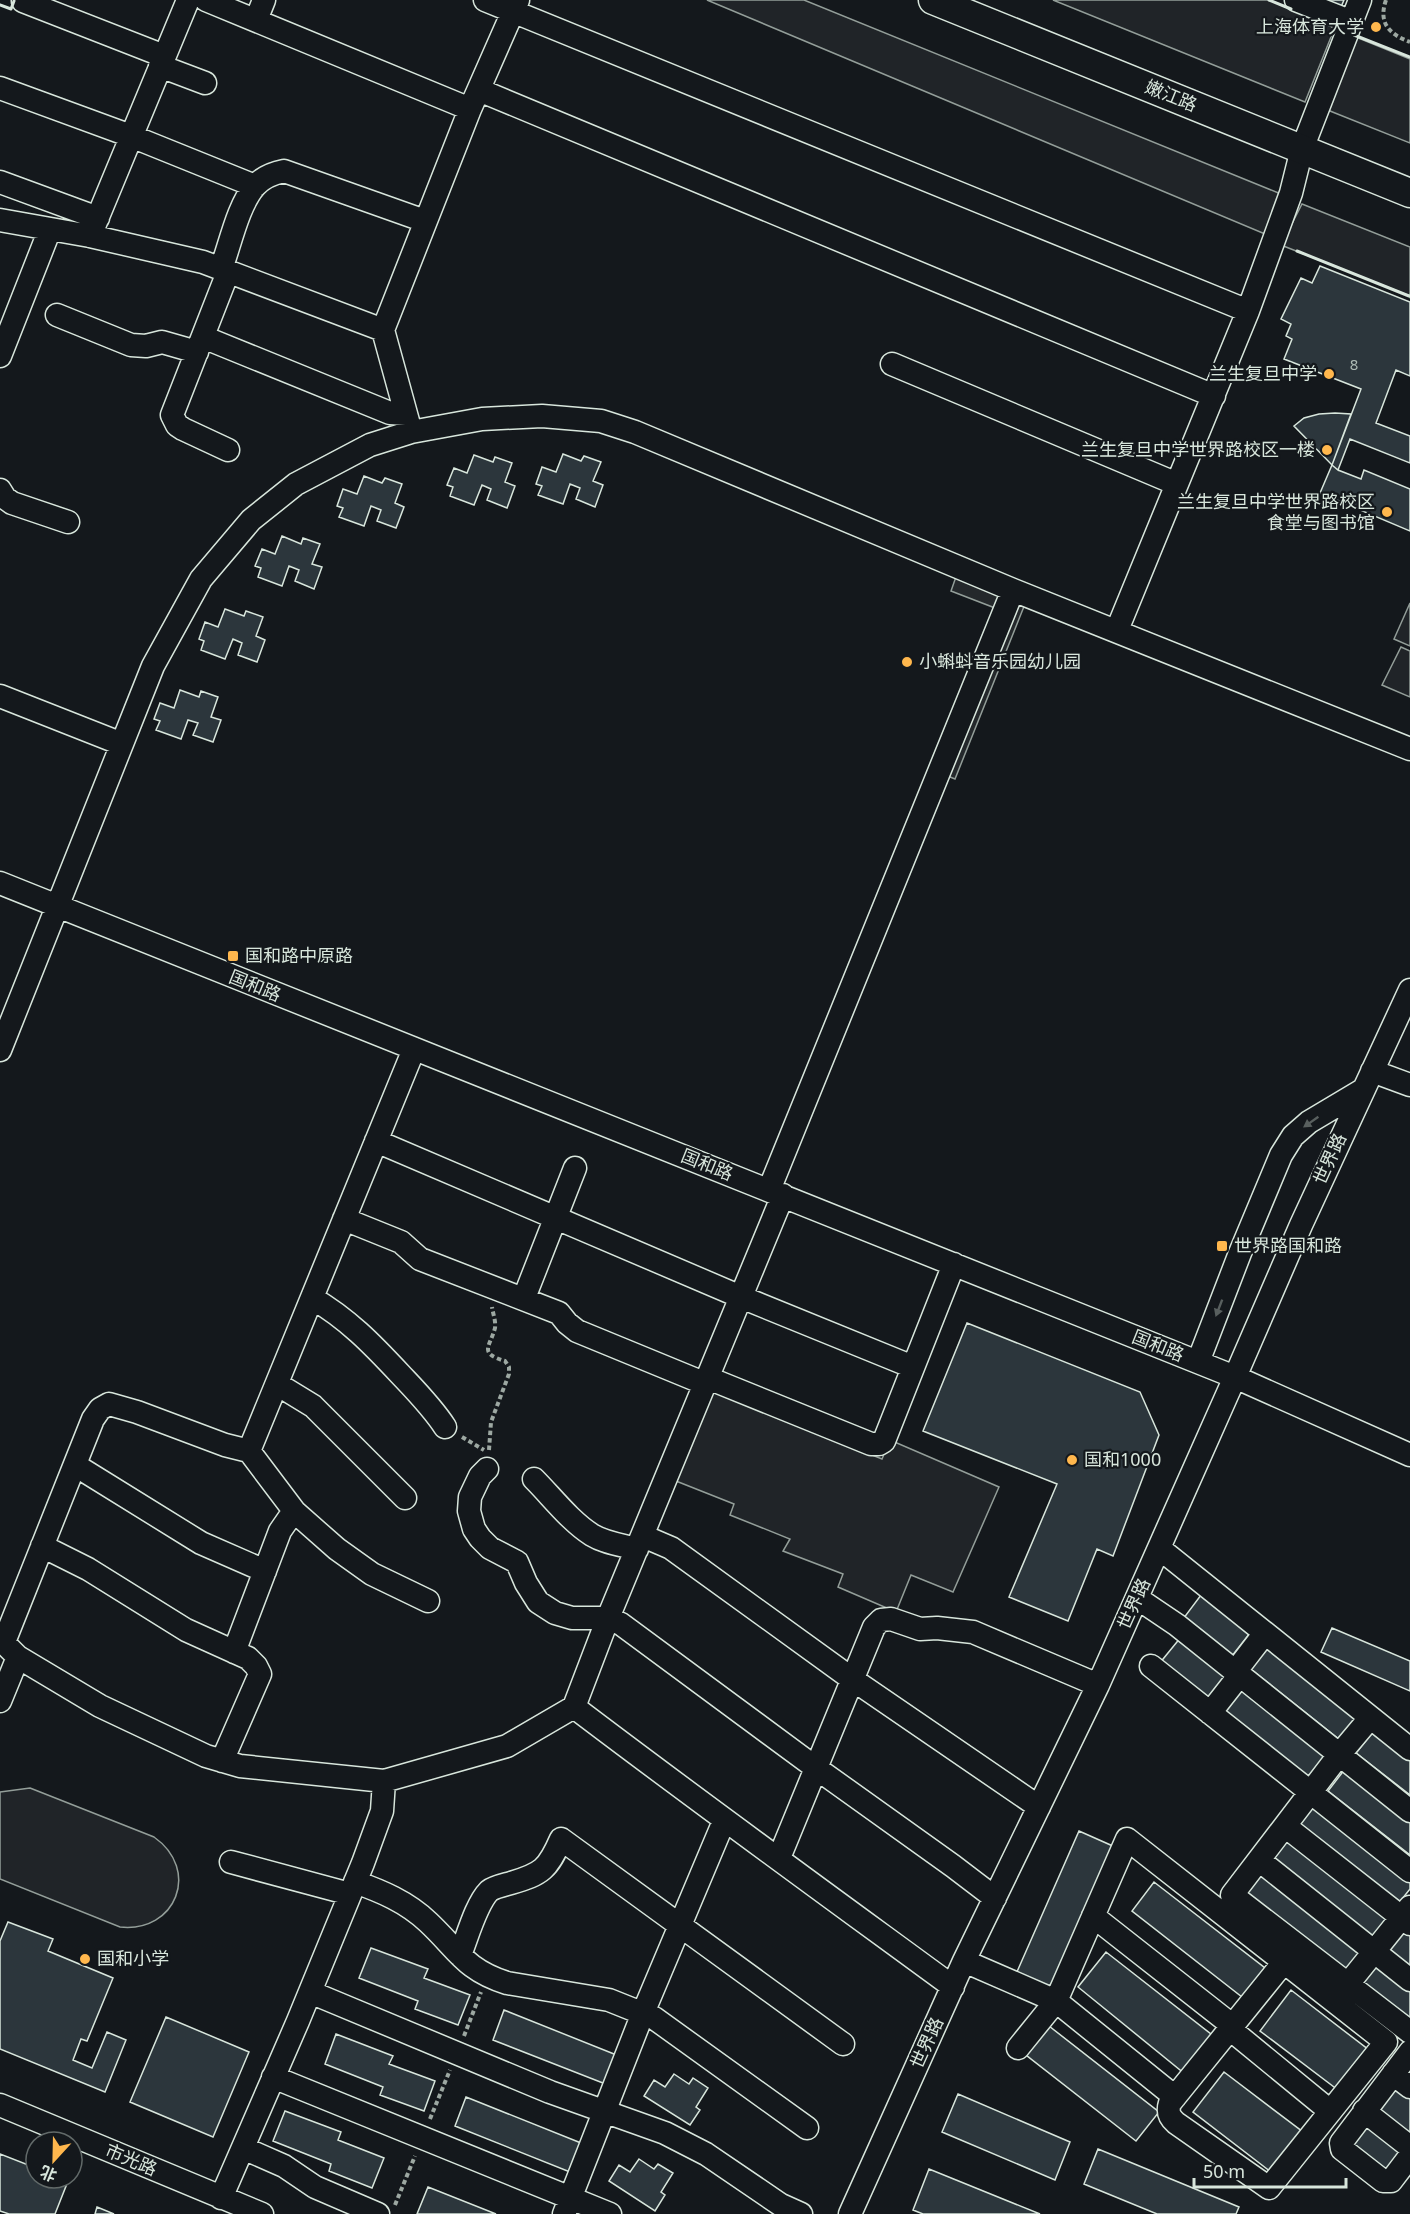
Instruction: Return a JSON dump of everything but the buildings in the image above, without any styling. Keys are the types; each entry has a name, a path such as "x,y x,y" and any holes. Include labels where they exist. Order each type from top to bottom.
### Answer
{"main road":[{"name":"嫩江路","path":"933,0 1410,193"}],"street":[{"path":"94,227 188,0"},
{"path":"206,0 260,10 474,99 1214,396"},
{"path":"485,0 515,6 1248,311"},
{"path":"1296,0 1352,22"},
{"path":"1117,630 1248,311 1291,193 1302,149 1360,0"},
{"path":"23,1 162,61 205,83"},
{"path":"408,423 383,330 474,99 515,6"},
{"path":"0,88 131,136 255,186"},
{"path":"228,450 183,429 173,420 172,411 200,345 243,207 255,186 275,173 289,171 425,221"},
{"path":"0,182 94,227 203,262 383,330"},
{"path":"0,220 50,229 94,227"},
{"path":"0,356 5,329 50,229"},
{"path":"57,315 131,345 146,346 162,342 200,345 390,413 408,423"},
{"path":"892,364 1177,484"},
{"path":"0,1050 153,666 201,579 251,520 296,483 408,423 542,416 601,421 635,432 1013,590 1410,749"},
{"path":"0,490 12,503 68,522"},
{"path":"7,1646 100,1706 206,1756 240,1766 384,1781 507,1746 574,1707 608,1618 741,1297 776,1193 1013,590"},
{"path":"0,696 122,744"},
{"name":"国和路","path":"0,883 1235,1377 1410,1455"},
{"name":"世界路","path":"850,2214 964,1961 1098,1685 1300,1225 1410,990"},
{"path":"249,1451 414,1049"},
{"path":"1372,1071 1410,1084"},
{"path":"1197,1362 1281,1155 1293,1136 1309,1122 1361,1091"},
{"path":"376,1141 741,1297 913,1367"},
{"path":"524,1298 575,1168"},
{"path":"344,1219 401,1242 420,1259 559,1313 577,1331 871,1444 884,1441 954,1264"},
{"path":"312,1298 345,1319 363,1334 434,1410 445,1427"},
{"path":"277,1384 313,1406 405,1498"},
{"path":"0,1701 7,1646 42,1546 93,1419 100,1409 109,1404 225,1445 249,1451 260,1462 295,1512 336,1549 372,1575 428,1601"},
{"path":"75,1465 201,1543 265,1571"},
{"path":"487,1468 480,1476 470,1497 469,1511 474,1528 490,1548 517,1562 538,1602 555,1613 572,1618 608,1618 621,1624 995,1898"},
{"path":"534,1479 592,1535 610,1542 640,1542 671,1548 852,1679 1039,1807"},
{"path":"234,1652 280,1531 295,1512"},
{"path":"42,1546 88,1569 186,1630 248,1658 256,1666 260,1674 222,1761"},
{"path":"1159,1548 1410,1749"},
{"path":"1137,1598 1177,1625 1410,1811"},
{"path":"779,1858 874,1627 881,1620 891,1619 920,1629 937,1628 973,1632 1098,1685"},
{"path":"1210,1713 1265,1634"},
{"path":"1151,1666 1410,1871"},
{"path":"574,1707 724,1821 779,1858 952,1987"},
{"path":"1370,1718 1232,1895 1410,2032"},
{"path":"221,2198 352,1888 381,1811 384,1781"},
{"path":"567,2206 606,2112 643,2013 724,1821"},
{"path":"1285,1826 1407,1916 1348,1984"},
{"path":"460,1955 482,1901 490,1890 535,1876 554,1856 561,1839 843,2044"},
{"path":"1018,2048 1056,2001 1127,1839 1284,1962 1386,2042 1269,2188 1170,2118 1167,2110 1284,1962"},
{"path":"1259,1860 1410,1980"},
{"path":"231,1862 352,1888 379,1891 412,1909 428,1921 460,1955 481,1973 507,1983 609,2000 654,2018 807,2128"},
{"path":"1093,1916 1231,2027 1330,2111"},
{"path":"964,1961 1056,2001 1175,2097"},
{"path":"310,1992 550,2092 665,2133 690,2145 781,2205 801,2214"},
{"path":"1410,2052 1401,2081 1364,2111 1341,2143 1342,2149 1383,2181 1390,2181 1410,2156"},
{"path":"273,2078 422,2137 567,2206 610,2214"},
{"name":"市光路","path":"0,2105 262,2214"},
{"path":"1364,2111 1410,2147"},
{"path":"243,2148 284,2166 315,2187 378,2214"}],"path":[{"path":"1386,0 1383,10 1384,24 1396,36 1410,42"},
{"path":"487,1468 491,1422 509,1374 506,1361 494,1358 487,1351 487,1345 495,1328 490,1286"},
{"path":"391,2214 422,2137"}],"shaded area":[{"path":"707,0 804,0 1281,194 1265,234"},
{"path":"1053,0 1269,0 1335,27 1305,102"},
{"path":"1351,35 1410,59 1410,143 1325,109"},
{"path":"1302,204 1410,247 1410,296 1281,245"},
{"path":"958,571 1027,599 955,779 930,769 995,608 951,591"},
{"path":"1410,603 1410,646 1394,639"},
{"path":"1401,647 1410,651 1410,697 1382,685"},
{"path":"712,1391 882,1459 890,1440 999,1487 953,1592 911,1575 896,1612 838,1587 843,1574 783,1551 790,1539 730,1515 734,1504 676,1481"},
{"path":"30,1788 154,1837 168,1851 176,1866 179,1882 176,1897 168,1910 156,1920 139,1926 120,1927 0,1879 0,1792"}],"wall":[{"path":"1269,0 1291,9"},
{"path":"0,5 11,9 14,1"},
{"path":"1354,35 1410,57"},
{"path":"1297,251 1409,296"}],"place":[{"name":"上海体育大学","path":"1376,27"},
{"name":"兰生复旦中学","path":"1329,374"},
{"name":"兰生复旦中学世界路校区一楼","path":"1327,450"},
{"name":"兰生复旦中学世界路校区 食堂与图书馆","path":"1387,512"},
{"name":"小蝌蚪音乐园幼儿园","path":"907,662"},
{"name":"国和路中原路","path":"233,956"},
{"name":"世界路国和路","path":"1222,1246"},
{"name":"国和1000","path":"1072,1460"},
{"name":"国和小学","path":"85,1959"}]}
